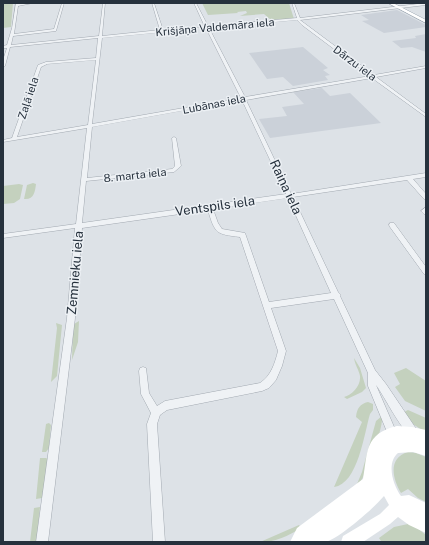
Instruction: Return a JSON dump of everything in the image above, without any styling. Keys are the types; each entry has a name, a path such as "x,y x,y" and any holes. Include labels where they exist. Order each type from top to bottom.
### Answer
{"main road":[{"path":"390,3 426,22"},
{"path":"298,542 303,534 369,484 374,449 381,440 393,440 421,435"},
{"path":"393,440 400,445 409,445 426,449"},
{"path":"393,440 384,464 386,484 398,507 414,519 426,525"},
{"path":"309,542 335,528 371,500 386,484"},
{"path":"349,542 385,519 398,507 409,503 426,511"}],"street":[{"path":"3,66 12,35 17,4 32,3"},
{"path":"12,35 54,30 63,3"},
{"name":"Zemnieku iela","path":"42,542 71,318 96,59 104,3"},
{"path":"153,3 162,31"},
{"name":"Raiņa iela","path":"195,3 243,98 337,295 372,373 382,384 402,418 421,435"},
{"path":"292,3 299,20"},
{"name":"Krišjāņa Valdemāra iela","path":"3,47 162,31 299,20 426,4"},
{"name":"Dārzu iela","path":"299,20 426,116"},
{"name":"Zaļā iela","path":"14,139 39,66 46,63 96,59"},
{"name":"Lubānas iela","path":"3,141 371,75 426,67"},
{"name":"8. marta iela","path":"84,180 174,170 178,166 174,138"},
{"name":"Ventspils iela","path":"3,236 210,208 426,175"},
{"path":"408,177 426,198"},
{"path":"159,542 152,424 156,412 165,406 267,385 281,358 282,351 243,235 228,235 220,232 215,224 210,208"},
{"path":"426,209 424,211 426,213"},
{"path":"392,225 426,272"},
{"path":"267,306 337,295"},
{"path":"143,371 145,394 156,412"},
{"name":"Raiņa iela","path":"372,373 372,386 393,440"}],"shaded area":[{"path":"397,10 426,25 426,27 384,33 362,21 369,20 361,15"},
{"path":"426,34 426,52 412,47 401,48 392,41 416,38 415,36"},
{"path":"303,47 328,68 323,70 330,75 325,76 328,80 293,86 283,77 267,79 249,53"},
{"path":"322,88 330,96 350,93 381,123 270,138 259,119 287,116 282,107 304,104 293,92"}],"green space":[{"path":"3,3 13,3 11,27 3,28"},
{"path":"202,3 289,3 294,19 271,20 264,14 240,16 247,13 246,11 208,15"},
{"path":"33,183 36,184 32,197 24,199 27,185"},
{"path":"23,185 20,199 14,203 3,204 3,186"},
{"path":"79,321 78,342 72,360 73,327 74,324"},
{"path":"56,323 62,325 57,376 51,382 57,328"},
{"path":"354,358 360,368 366,388 362,392 347,399 344,397 355,390 360,380"},
{"path":"406,368 426,381 426,411 405,401 395,387 400,384 394,373"},
{"path":"368,402 373,404 373,410 370,414 359,457 349,477 342,484 334,487 362,422 356,417 357,411 361,405"},
{"path":"408,410 426,418 426,433 413,424 404,412"},
{"path":"382,416 382,422 374,451 358,485 357,484 362,472 376,421"},
{"path":"49,423 51,425 49,448 46,452 42,452 46,424"},
{"path":"408,452 426,457 426,502 418,498 408,489 401,493 395,481 394,469 397,459"},
{"path":"40,458 48,459 44,494 42,498 36,499"},
{"path":"40,507 37,542 30,542 34,508"},
{"path":"408,524 417,528 426,535 426,542 381,541 379,538 394,527"},
{"path":"299,525 301,528 287,536 277,540 260,542"}]}
